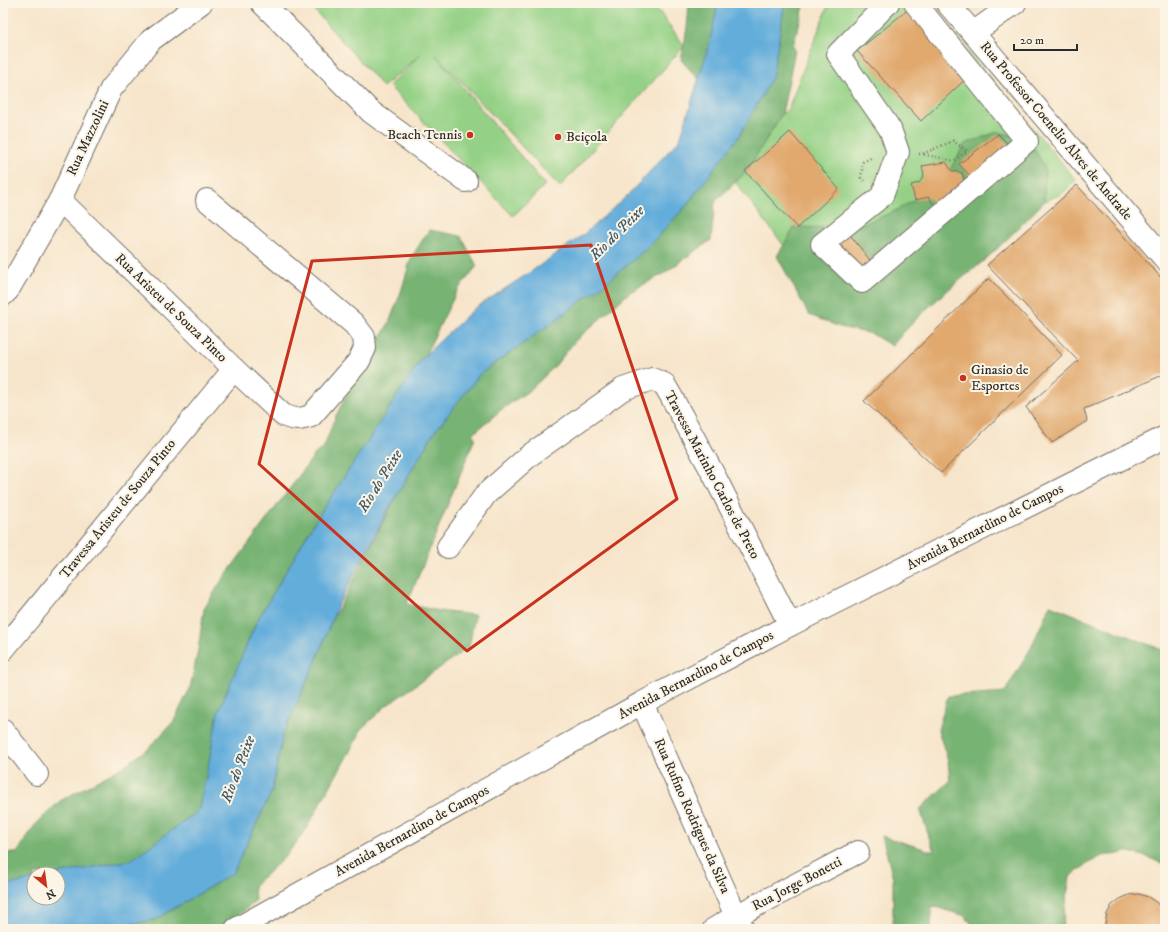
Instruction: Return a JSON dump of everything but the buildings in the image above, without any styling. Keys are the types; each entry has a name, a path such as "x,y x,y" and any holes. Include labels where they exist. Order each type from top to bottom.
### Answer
{"street":[{"name":"Rua Mazzolini","path":"3,296 8,290 60,200 111,89 151,40 201,3"},
{"path":"262,3 371,112 466,180"},
{"path":"888,3 838,54 890,129 898,152 882,196 822,244 862,282 1027,141 1050,124"},
{"path":"915,3 1027,141"},
{"name":"Rua Professor Coenelio Alves de Andrade","path":"947,3 1165,259"},
{"path":"974,33 1015,3"},
{"name":"Rua Aristeu de Souza Pinto","path":"60,200 283,415 293,419 302,420 311,416 359,361 365,348 364,338 354,324 207,200"},
{"name":"Travessa Aristeu de Souza Pinto","path":"3,650 234,369"},
{"name":"Travessa Marinho Carlos de Preto","path":"448,547 486,494 530,455 623,389 652,379 664,384 671,396 715,477 790,625"},
{"name":"Avenida Bernardino de Campos","path":"236,929 642,703 790,625 1165,437"},
{"name":"Rua Rufino Rodrigues da Silva","path":"642,703 739,923"},
{"path":"3,730 37,774"},
{"name":"Rua Jorge Bonetti","path":"714,929 739,923 858,852"}],"highlighted area":[{"path":"591,245 677,499 467,651 259,464 312,261"}],"green space":[{"name":"Beiçola","path":"308,3 653,3 684,46 560,187 436,55 545,185 513,216 389,86 421,54 383,87"},
{"path":"689,3 736,3 704,85 681,60 687,28"},
{"path":"756,3 805,3 793,46 795,50 782,114 746,172 717,198 715,203 711,240 663,274 630,292 575,341 555,366 530,390 502,409 473,434 475,438 407,604 439,611 475,615 469,647 386,706 360,730 359,735 305,831 286,856 254,887 255,901 223,929 135,929 133,922 66,879 66,866 26,866 26,895 3,896 3,853 17,853 35,825 60,801 119,769 147,750 174,721 190,688 198,650 204,609 222,580 316,453 323,449 335,418 351,386 389,323 401,292 411,258 429,230 461,236 477,266 457,291 288,630 336,614 447,396 654,222"},
{"path":"829,3 928,3 1076,180 1063,193 1009,217 833,310 724,167 788,109"},
{"path":"997,132 1029,139 1045,168 1044,202 1009,237 987,258 925,310 892,346 872,334 840,327 809,315 777,256 795,227 829,228 861,225 893,212 922,196 948,173 965,144"},
{"path":"1050,605 1165,651 1165,866 1151,858 1125,851 1119,854 1103,856 1092,861 1070,877 1062,929 976,929 965,916 932,906 931,929 893,929 893,878 882,836 934,852 920,809 950,781 948,761 938,730 948,696 1005,692 1031,648"}],"water":[{"name":"Rio do Peixe","path":"718,3 785,3 772,78 739,136 686,206 646,249 602,286 480,374 433,434 388,510 338,605 316,661 283,734 272,791 233,873 155,920 102,929 3,929 3,886 26,881 26,906 66,906 66,872 131,860 198,811 218,712 256,623 314,523 422,358 474,309 583,235 628,195 680,139 709,45"}],"place":[{"name":"Beach Tennis","path":"470,135"},
{"name":"Beiçola","path":"558,137"},
{"name":"Ginasio de Esportes","path":"963,378"}]}
